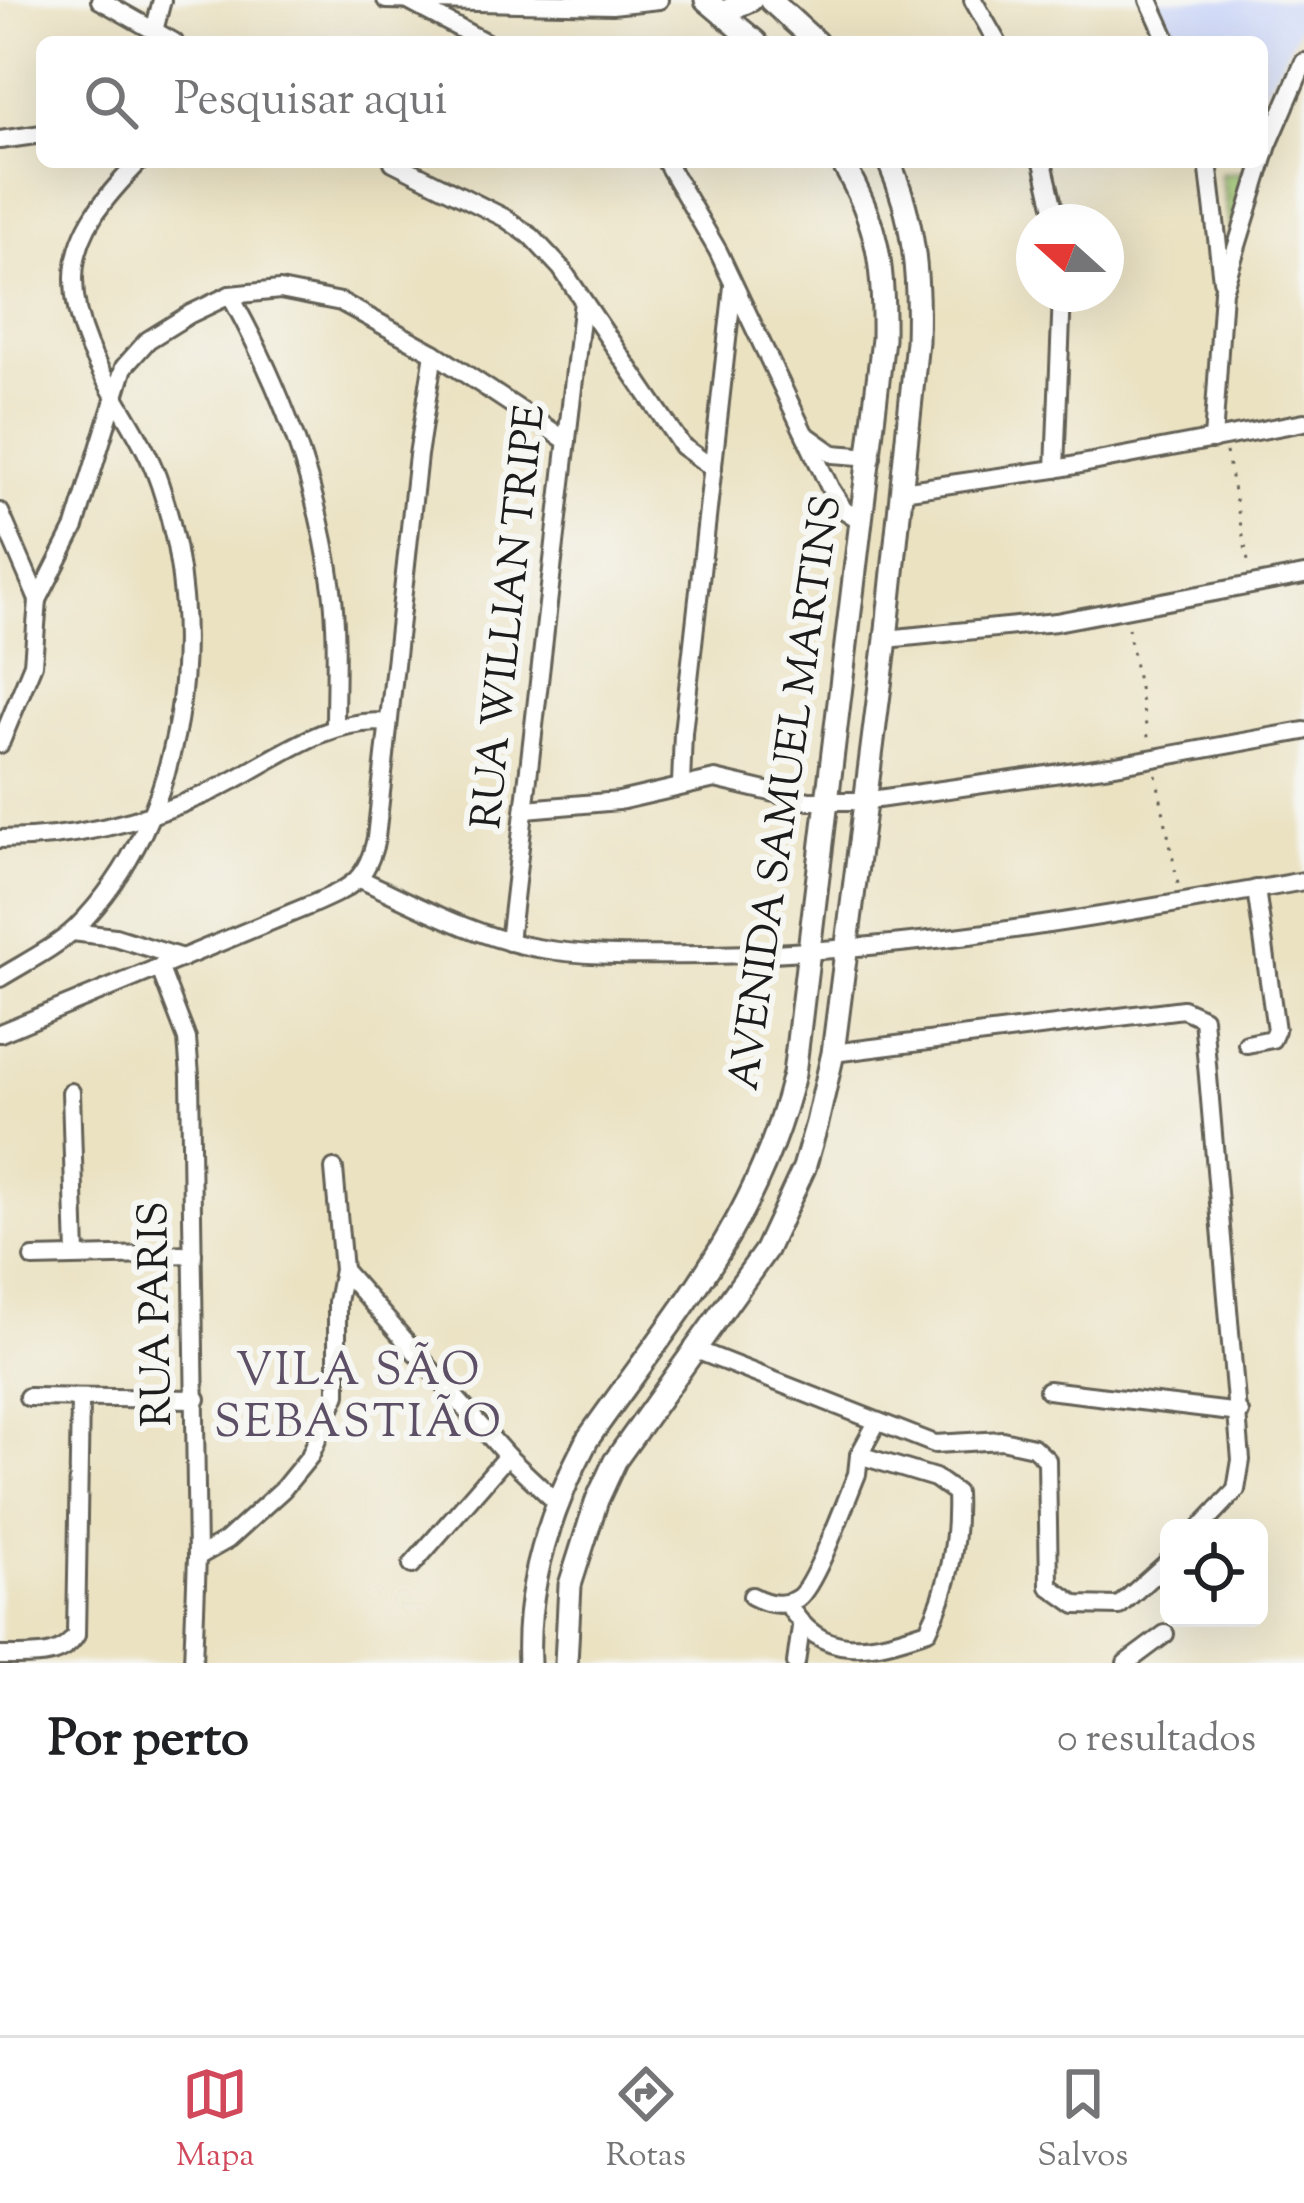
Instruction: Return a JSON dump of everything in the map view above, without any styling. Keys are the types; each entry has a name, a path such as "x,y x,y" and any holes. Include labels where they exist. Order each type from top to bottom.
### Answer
{"main road":[{"path":"714,7 751,0"},
{"path":"770,0 809,36"},
{"path":"714,7 749,36"},
{"name":"AVENIDA SAMUEL MARTINS","path":"529,1663 533,1591 557,1503 587,1440 729,1241 768,1160 794,1074 883,339 882,264 868,208 845,168"},
{"name":"AVENIDA SAMUEL MARTINS","path":"566,1663 570,1585 597,1499 629,1439 766,1250 788,1207 818,1123 833,1053 886,639 919,292 907,213 891,168"},
{"path":"872,457 905,460"},
{"path":"863,522 898,517"},
{"path":"614,1402 628,1412 629,1439"},
{"path":"533,1591 542,1615 567,1624"}],"street":[{"path":"100,0 163,36"},
{"path":"154,31 162,0"},
{"path":"386,0 612,5 659,0"},
{"path":"974,0 994,36"},
{"path":"1149,0 1165,36"},
{"path":"480,36 478,20 488,1"},
{"path":"409,2 473,36"},
{"path":"1268,145 1304,62"},
{"path":"0,140 36,135"},
{"path":"0,978 72,932 120,872 149,814 170,755 186,676 170,524 160,484 84,341 75,304 74,273 90,220 135,168"},
{"path":"405,168 505,218 532,237 561,268 682,446 712,468"},
{"path":"670,168 718,251 837,501 863,522"},
{"path":"1044,168 1053,204"},
{"path":"1209,168 1223,291 1218,440"},
{"path":"1223,291 1261,168"},
{"path":"681,784 733,286"},
{"path":"0,744 33,664 38,600 75,527 124,367 148,340 190,314 230,295 280,290 321,296 377,319 567,441"},
{"path":"230,295 286,408 324,539 333,595 335,728"},
{"name":"RUA WILLIAN TRIPE","path":"508,942 583,301"},
{"path":"1055,469 1061,312"},
{"path":"0,1033 338,893 360,879 371,861 376,838 418,455 434,353"},
{"path":"902,491 1055,469 1304,422"},
{"path":"808,437 833,454 872,457"},
{"path":"0,512 38,600"},
{"path":"886,639 1125,612 1304,575"},
{"path":"0,838 105,829 207,793 335,728 365,720 388,723"},
{"path":"526,808 619,801 681,784 726,780 790,797 864,801 1153,759 1304,731"},
{"path":"360,879 508,942 633,956 846,949 1079,921 1304,881"},
{"path":"1247,1044 1272,1039 1276,1030 1256,890"},
{"path":"91,911 115,937"},
{"path":"72,932 115,937 182,958"},
{"name":"RUA PARIS","path":"160,969 187,1039 196,1399 193,1663"},
{"path":"833,1053 1183,1009 1203,1018 1241,1460 1236,1490 1209,1519"},
{"path":"71,1092 76,1256"},
{"path":"197,1557 253,1520 283,1489 310,1456 337,1394 337,1302 344,1270 334,1169"},
{"path":"33,1258 194,1254"},
{"path":"344,1270 507,1456 557,1503"},
{"path":"696,1350 935,1444 1002,1440 1033,1448 1047,1460 1049,1586 1076,1605 1119,1606 1160,1569"},
{"path":"1048,1390 1240,1413"},
{"path":"28,1397 196,1399"},
{"path":"0,1656 63,1650 79,1625 80,1399"},
{"path":"752,1596 763,1602 787,1603 807,1590 857,1474 859,1454 877,1422"},
{"path":"787,1603 801,1627 827,1645 880,1646 928,1630 944,1600 957,1519 956,1493 935,1478 859,1454"},
{"path":"412,1565 507,1456"},
{"path":"796,1663 801,1627"},
{"path":"1126,1663 1165,1634"}],"path":[{"path":"1218,440 1252,586"},
{"path":"1125,612 1182,903"}],"shaded area":[{"path":"1155,0 1304,0 1304,20 1268,85 1268,36 1170,36"}],"green space":[{"path":"1252,172 1231,234 1221,174"}],"district":[{"name":"VILA SÃO SEBASTIÃO","path":"359,1399"}]}
